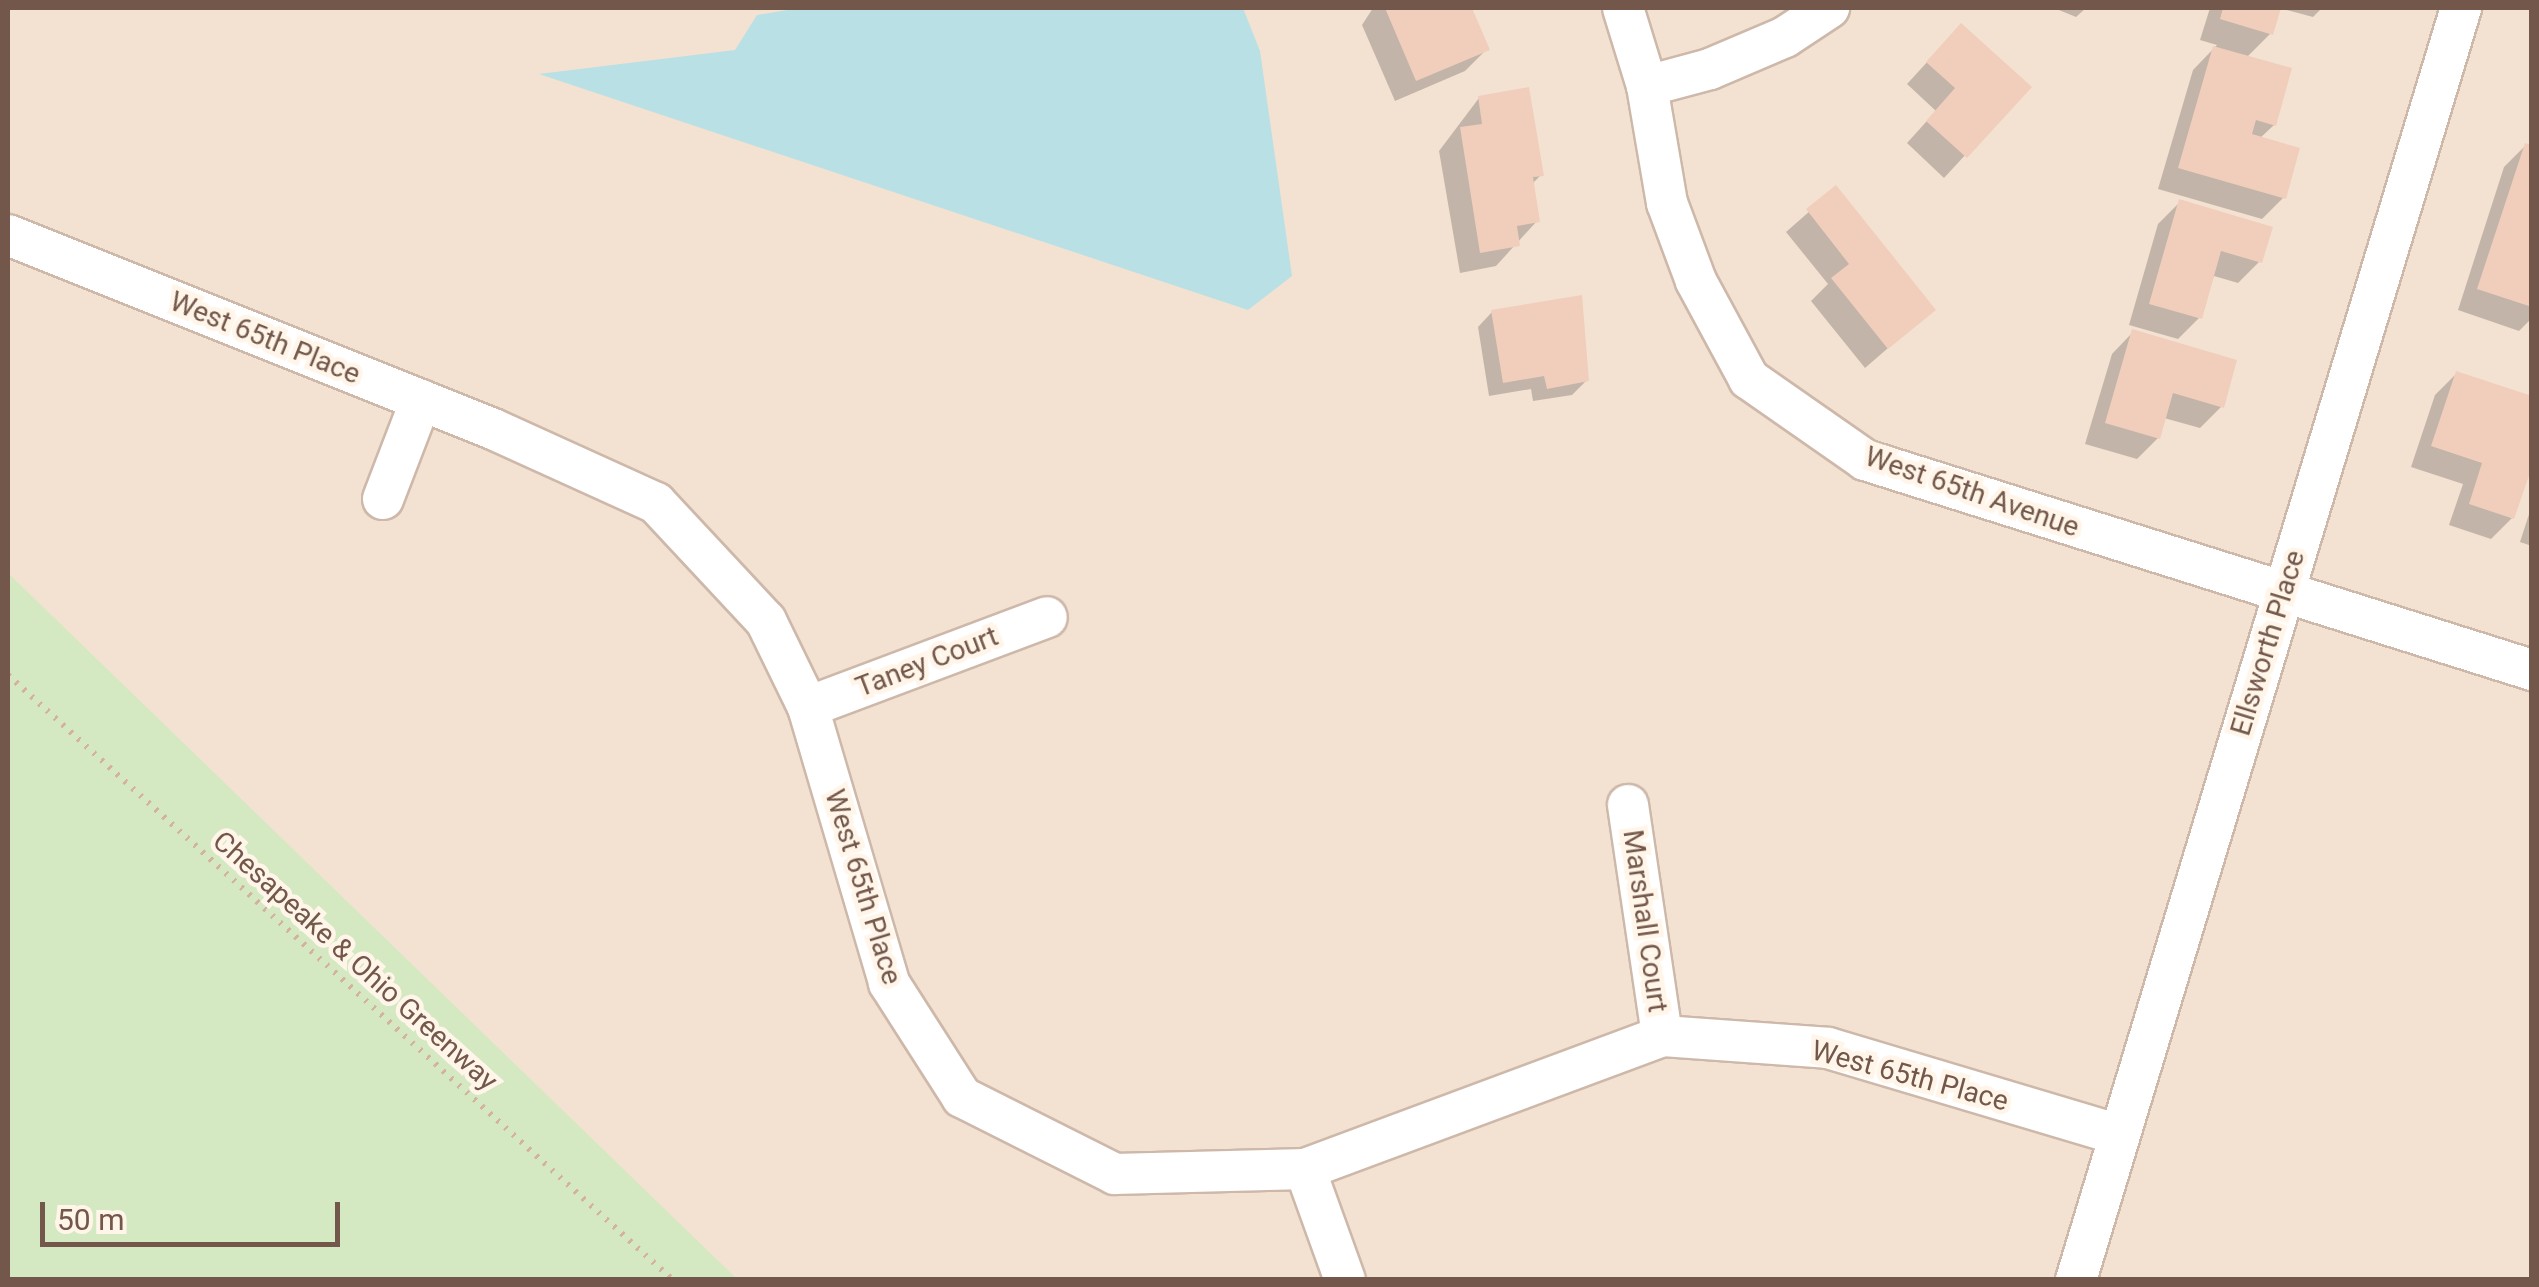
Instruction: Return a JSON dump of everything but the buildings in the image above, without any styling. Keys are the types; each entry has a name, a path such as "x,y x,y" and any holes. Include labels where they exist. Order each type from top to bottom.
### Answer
{"street":[{"name":"West 65th Avenue","path":"1622,8 1647,86 1668,202 1696,281 1749,379 1865,460 2532,670"},
{"path":"1647,86 1725,63 1785,37 1829,8"},
{"name":"Ellsworth Place","path":"2076,1280 2461,8"},
{"name":"West 65th Place","path":"8,235 422,400 656,504 766,620 808,708 889,983 962,1097 1116,1174 1305,1168 1662,1036 1828,1048 2119,1134"},
{"path":"383,500 422,400"},
{"name":"Taney Court","path":"808,708 1046,616"},
{"name":"Marshall Court","path":"1628,805 1662,1036"},
{"path":"1305,1168 1345,1280"}],"path":[{"name":"Chesapeake & Ohio Greenway","path":"8,676 673,1280"}],"shaded area":[{"path":"8,8 2531,8 2531,1279 729,1279 8,578"}],"green space":[{"path":"8,573 737,1279 8,1279"}],"water":[{"path":"800,8 1243,8 1260,51 1292,276 1248,310 539,74 735,50 757,15"}]}
